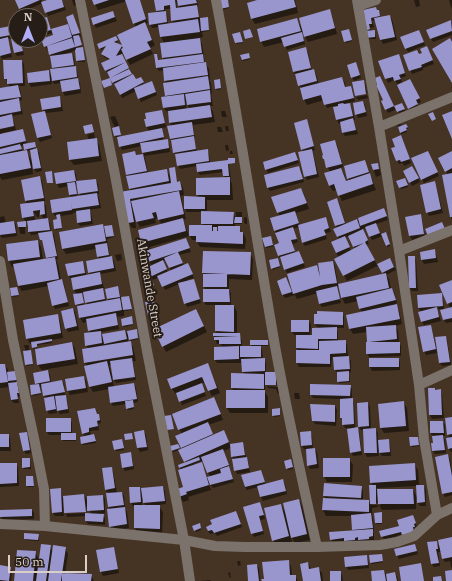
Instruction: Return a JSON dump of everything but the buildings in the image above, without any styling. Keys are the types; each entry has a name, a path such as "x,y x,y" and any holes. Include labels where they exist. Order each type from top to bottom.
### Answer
{"street":[{"name":"Akinwande Street","path":"80,0 115,175 184,540 190,581"},
{"path":"216,0 275,348 317,547"},
{"path":"376,0 358,3 419,385 424,438 437,515"},
{"path":"379,127 452,97"},
{"path":"398,251 452,230"},
{"path":"0,261 13,340 36,443 44,489 45,526"},
{"path":"419,385 452,370"},
{"path":"0,524 45,526 184,540 215,546 317,547 380,545 398,542 414,536 437,515 452,508"}]}
